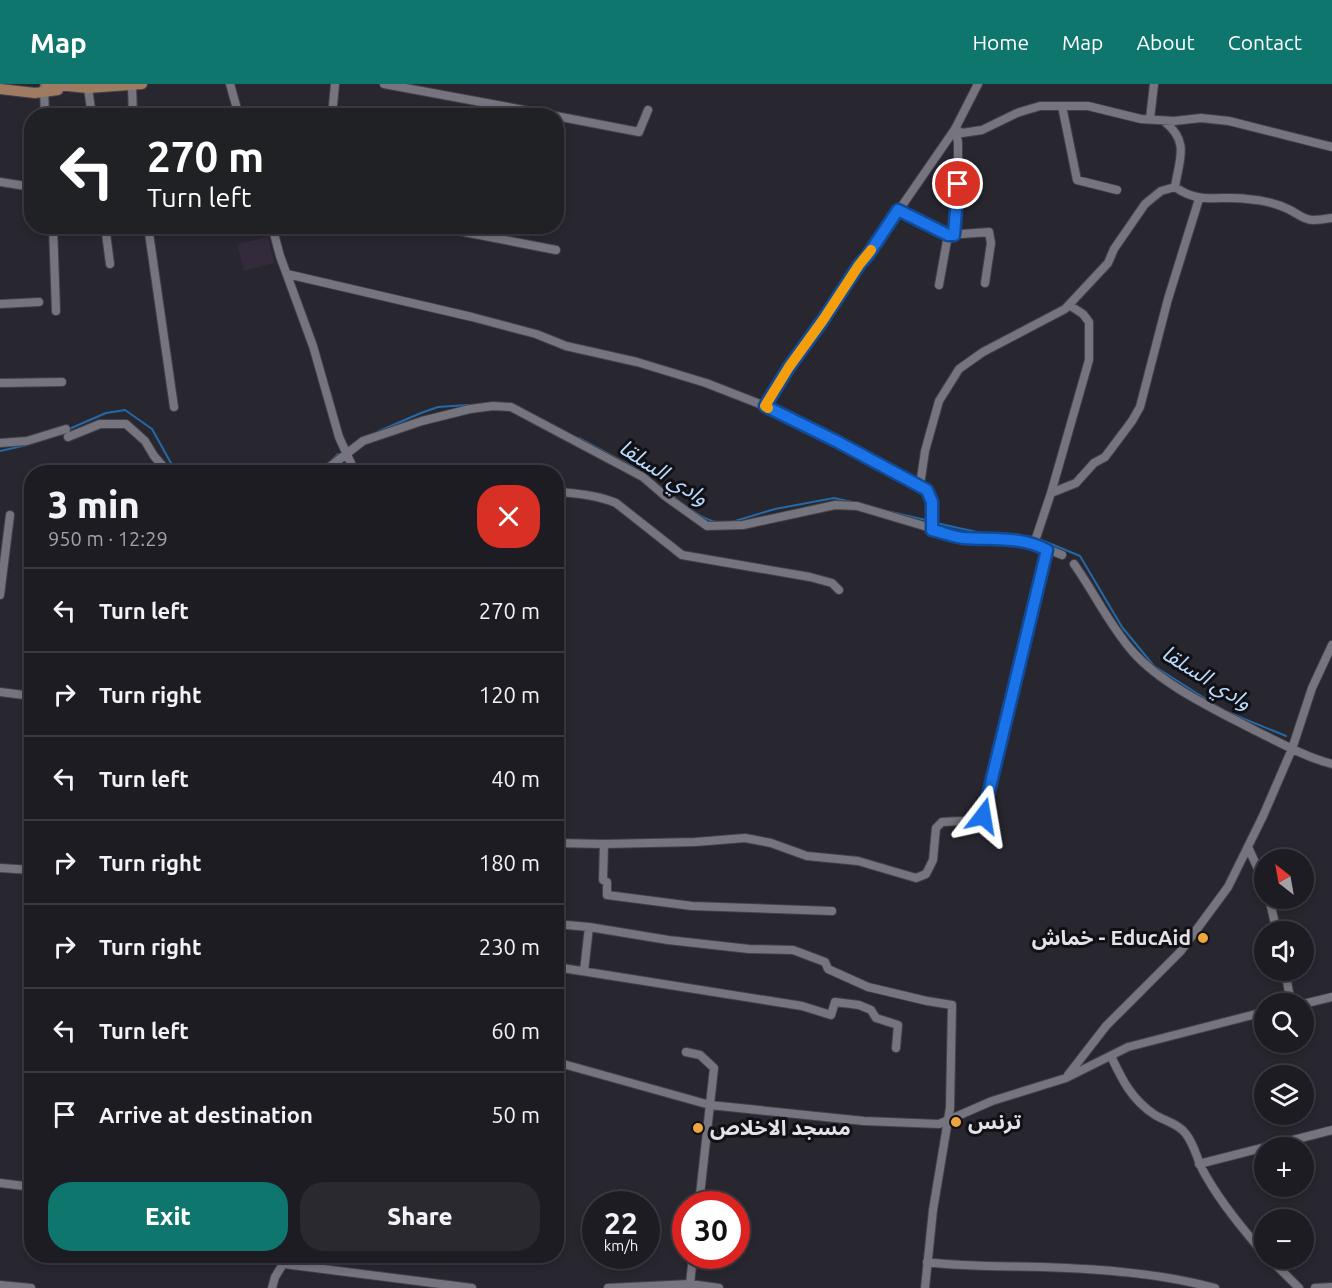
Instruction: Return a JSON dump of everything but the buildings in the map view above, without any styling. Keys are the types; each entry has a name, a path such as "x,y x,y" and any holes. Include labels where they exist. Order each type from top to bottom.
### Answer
{"main road":[{"path":"0,89 35,93 45,86 137,85"}],"street":[{"path":"230,84 237,108"},
{"path":"333,108 335,84"},
{"path":"384,84 513,108"},
{"path":"765,406 859,265 956,129 978,84"},
{"path":"1150,119 1154,84"},
{"path":"134,108 137,85"},
{"path":"45,86 45,108"},
{"path":"83,87 90,108"},
{"path":"956,129 962,133 982,130 1030,108 1040,106 1088,106 1141,119 1164,121 1201,118 1228,121 1332,147"},
{"path":"1062,106 1077,180 1117,190"},
{"path":"564,118 639,132 648,110"},
{"path":"1164,121 1175,130 1182,153 1175,187"},
{"path":"939,285 951,235 958,184 956,129"},
{"path":"0,182 24,186"},
{"path":"1175,187 1199,199 1246,199 1287,208 1302,218 1312,220 1332,218"},
{"path":"920,485 925,451 939,401 959,369 983,352 1029,329 1069,305 1108,263 1114,249 1145,204 1161,191 1175,187"},
{"path":"1051,493 1076,483 1094,463 1105,457 1132,421 1140,406 1168,299 1199,199"},
{"path":"898,210 951,235 989,232 991,243 985,283"},
{"path":"53,234 56,311"},
{"path":"106,234 110,264"},
{"path":"149,234 174,407"},
{"path":"274,234 313,346 339,437 352,465"},
{"path":"474,234 556,250"},
{"path":"287,274 536,334 587,352 637,362 706,383 765,406 927,490 932,502 932,530"},
{"path":"0,304 39,302"},
{"path":"1034,544 1089,360 1089,322 1083,314 1069,305"},
{"path":"0,383 62,381"},
{"path":"331,465 363,441 422,421 470,409 493,406 511,407 642,477 707,526 743,525 835,505 857,506 961,537 1007,539 1034,544 1062,555"},
{"path":"0,443 27,441 118,422 126,424 145,441 162,465"},
{"path":"564,492 578,493 616,503 682,555 810,578 832,583 839,590"},
{"path":"0,595 10,515"},
{"path":"564,843 695,842 745,838 771,843 807,856 858,861 916,878 926,874 933,860 936,828 942,822 980,820 983,816 1047,550"},
{"path":"1074,564 1116,632 1149,668 1197,699 1292,749 1332,764"},
{"path":"1066,1078 1106,1026 1180,952 1228,886 1292,749 1312,688 1332,645"},
{"path":"0,692 24,695"},
{"path":"604,844 603,880 607,882 608,896 693,906 832,911"},
{"path":"1248,847 1254,860"},
{"path":"0,868 24,870"},
{"path":"564,925 749,949 793,950 825,962 828,969 868,987 952,1005 950,1108 933,1210 925,1288"},
{"path":"584,970 589,927"},
{"path":"564,968 802,1006 831,1015 835,1002 859,1005 871,1010 876,1018 898,1025 896,1048"},
{"path":"1314,1001 1332,997"},
{"path":"564,1064 710,1105 864,1121 939,1124 992,1101 1066,1078 1128,1047 1254,1015"},
{"path":"686,1052 700,1055 714,1068 700,1191"},
{"path":"1111,1056 1124,1084 1145,1108 1184,1131 1193,1144 1199,1164 1232,1215 1254,1242"},
{"path":"1199,1164 1332,1130"},
{"path":"0,1183 24,1186"},
{"path":"927,1262 962,1266 1121,1271 1157,1275 1215,1288"},
{"path":"272,1288 284,1263"},
{"path":"305,1263 472,1288"},
{"path":"690,1284 692,1269"},
{"path":"1280,1269 1299,1288"},
{"path":"609,1288 671,1287 690,1284 718,1288"},
{"path":"0,1285 31,1288"},
{"path":"1315,1288 1332,1287"}],"shaded area":[{"path":"268,237 274,263 244,271 237,244"}],"waterway":[{"name":"وادي السلقا","path":"379,431 438,407 468,405"},
{"name":"وادي السلقا","path":"69,429 106,413 125,410 152,429 172,465"},
{"name":"وادي السلقا","path":"579,438 635,468"},
{"name":"وادي السلقا","path":"0,451 27,445"},
{"name":"وادي السلقا","path":"331,461 338,454"},
{"name":"وادي السلقا","path":"659,486 703,517 717,522"},
{"name":"وادي السلقا","path":"735,521 775,509 834,498 852,502"},
{"name":"وادي السلقا","path":"883,510 930,521"},
{"name":"وادي السلقا","path":"936,523 1001,535"},
{"name":"وادي السلقا","path":"1007,535 1034,537"},
{"name":"وادي السلقا","path":"1039,539 1080,556 1122,627 1154,666 1220,708"},
{"name":"وادي السلقا","path":"1225,711 1286,736"}],"slow traffic":[{"path":"768,408 765,406 789,367 871,250"}],"place":[{"name":"خماش - EducAid","path":"1203,938"},
{"name":"ترنس","path":"956,1122"},
{"name":"مسجد الاخلاص","path":"698,1128"}],"route":[{"path":"958,184 954,235 948,235 898,210 789,367 765,406 927,490 932,502 932,530 961,537 1007,539 1038,545 1047,550 983,816"}]}
